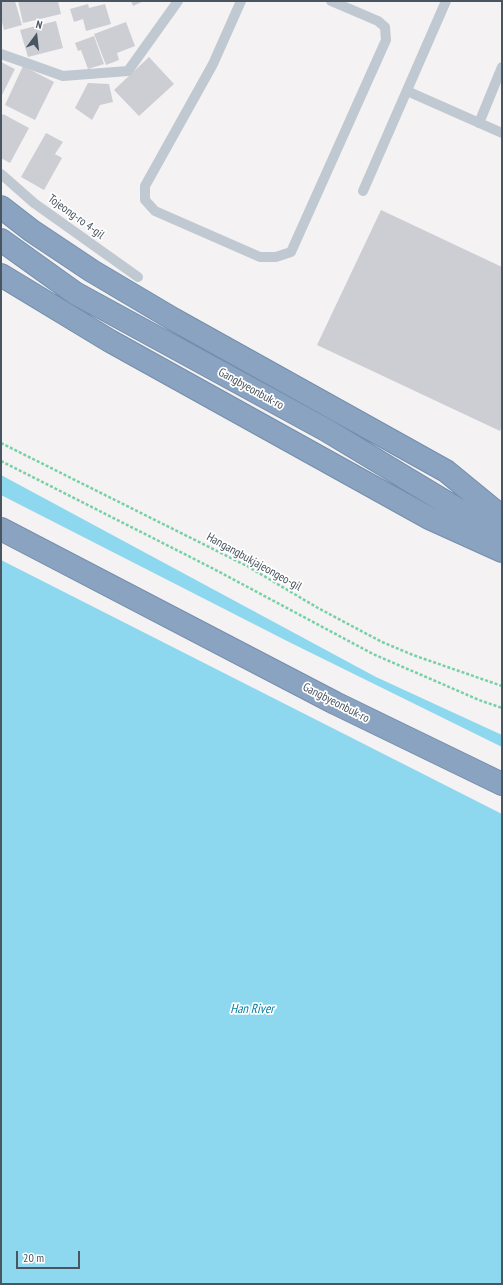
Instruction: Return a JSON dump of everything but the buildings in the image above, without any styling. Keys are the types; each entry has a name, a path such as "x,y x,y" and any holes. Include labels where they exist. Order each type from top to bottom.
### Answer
{"highway":[{"path":"1,207 32,231 92,271 173,319 446,471 502,517"},
{"name":"Gangbyeonbuk-ro","path":"1,240 75,293 326,430 502,536"},
{"path":"1,275 110,341 422,514 502,551"},
{"name":"Gangbyeonbuk-ro","path":"1,529 335,703 502,784"}],"lane":[{"path":"1,54 63,76 128,71 178,1"},
{"path":"242,1 213,64 145,186 145,200 155,211 260,257 276,257 291,252 386,40 385,27 378,21 331,1"},
{"path":"363,191 446,1"},
{"path":"479,123 502,67"},
{"path":"407,91 502,133"},
{"name":"Tojeong-ro 4-gil","path":"1,174 34,203 138,277"}],"path":[{"name":"Hangangbukjajeongeo-gil","path":"1,443 247,566 318,608 382,642 413,655 502,686"},
{"path":"1,461 212,568 373,654 479,700 502,708"}],"water":[{"name":"Han River","path":"1,475 376,677 502,735 502,1284 1,1284"}],"pier":[{"path":"1,495 289,642 502,747 502,814 1,560"}]}
